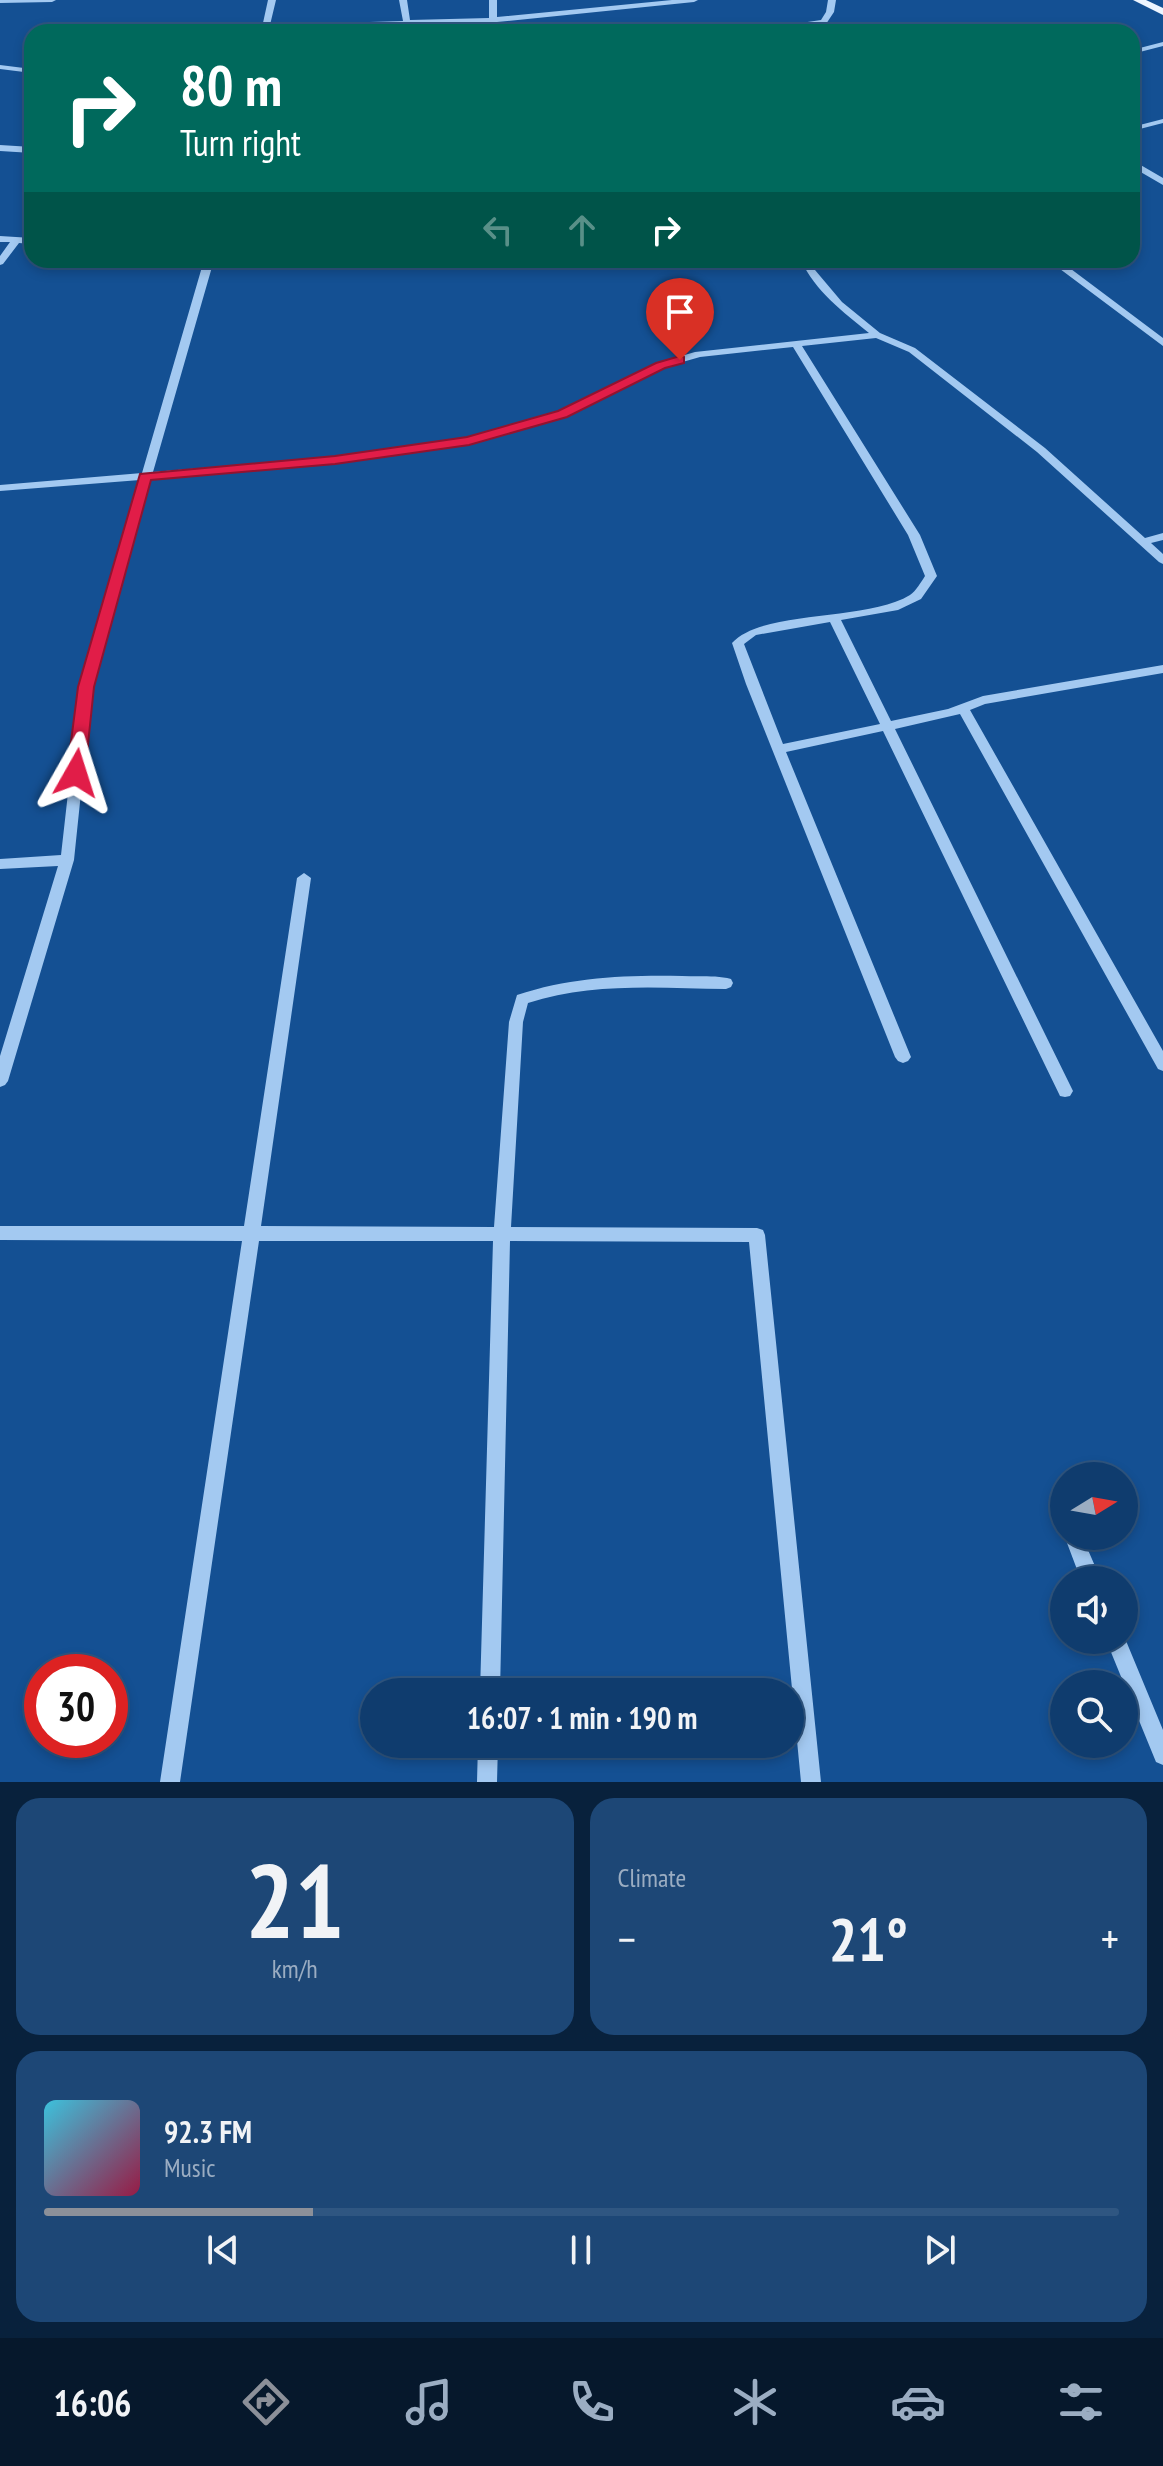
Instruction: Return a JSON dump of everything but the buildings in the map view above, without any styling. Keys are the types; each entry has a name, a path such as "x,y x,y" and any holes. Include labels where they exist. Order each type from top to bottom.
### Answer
{"main road":[{"path":"1138,0 1163,12"}],"street":[{"path":"0,1 52,0"},
{"path":"267,24 272,0"},
{"path":"403,0 407,23"},
{"path":"492,24 493,0"},
{"path":"384,24 492,20 694,0"},
{"path":"807,24 823,22 830,12 832,0"},
{"path":"1140,50 1163,44"},
{"path":"0,67 24,70"},
{"path":"1140,127 1163,121"},
{"path":"0,148 24,150"},
{"path":"1140,168 1163,182"},
{"path":"0,239 24,240"},
{"path":"0,262 16,240"},
{"path":"0,1081 67,860 86,687 207,268"},
{"path":"812,268 839,304 877,335 912,350 1041,450 1146,541 1163,560"},
{"path":"1064,268 1163,343"},
{"path":"0,488 335,460 469,441 563,414 673,362 699,354 877,335"},
{"path":"796,344 914,535 931,576 917,596 894,607 752,632 738,643 903,1057"},
{"path":"1146,541 1163,536"},
{"path":"835,619 1065,1091"},
{"path":"778,749 963,708 983,700 1163,669"},
{"path":"963,708 1163,1065"},
{"path":"0,864 67,860"},
{"path":"170,1782 304,878"},
{"path":"490,1678 502,1234 516,1022 522,999 549,988 576,984 726,983"},
{"path":"0,1233 757,1235 811,1782"},
{"path":"1122,1654 1163,1755"},
{"path":"487,1782 488,1758"}],"route":[{"path":"76,773 86,687 145,477 335,460 469,441 563,414 661,365 680,360"}]}
